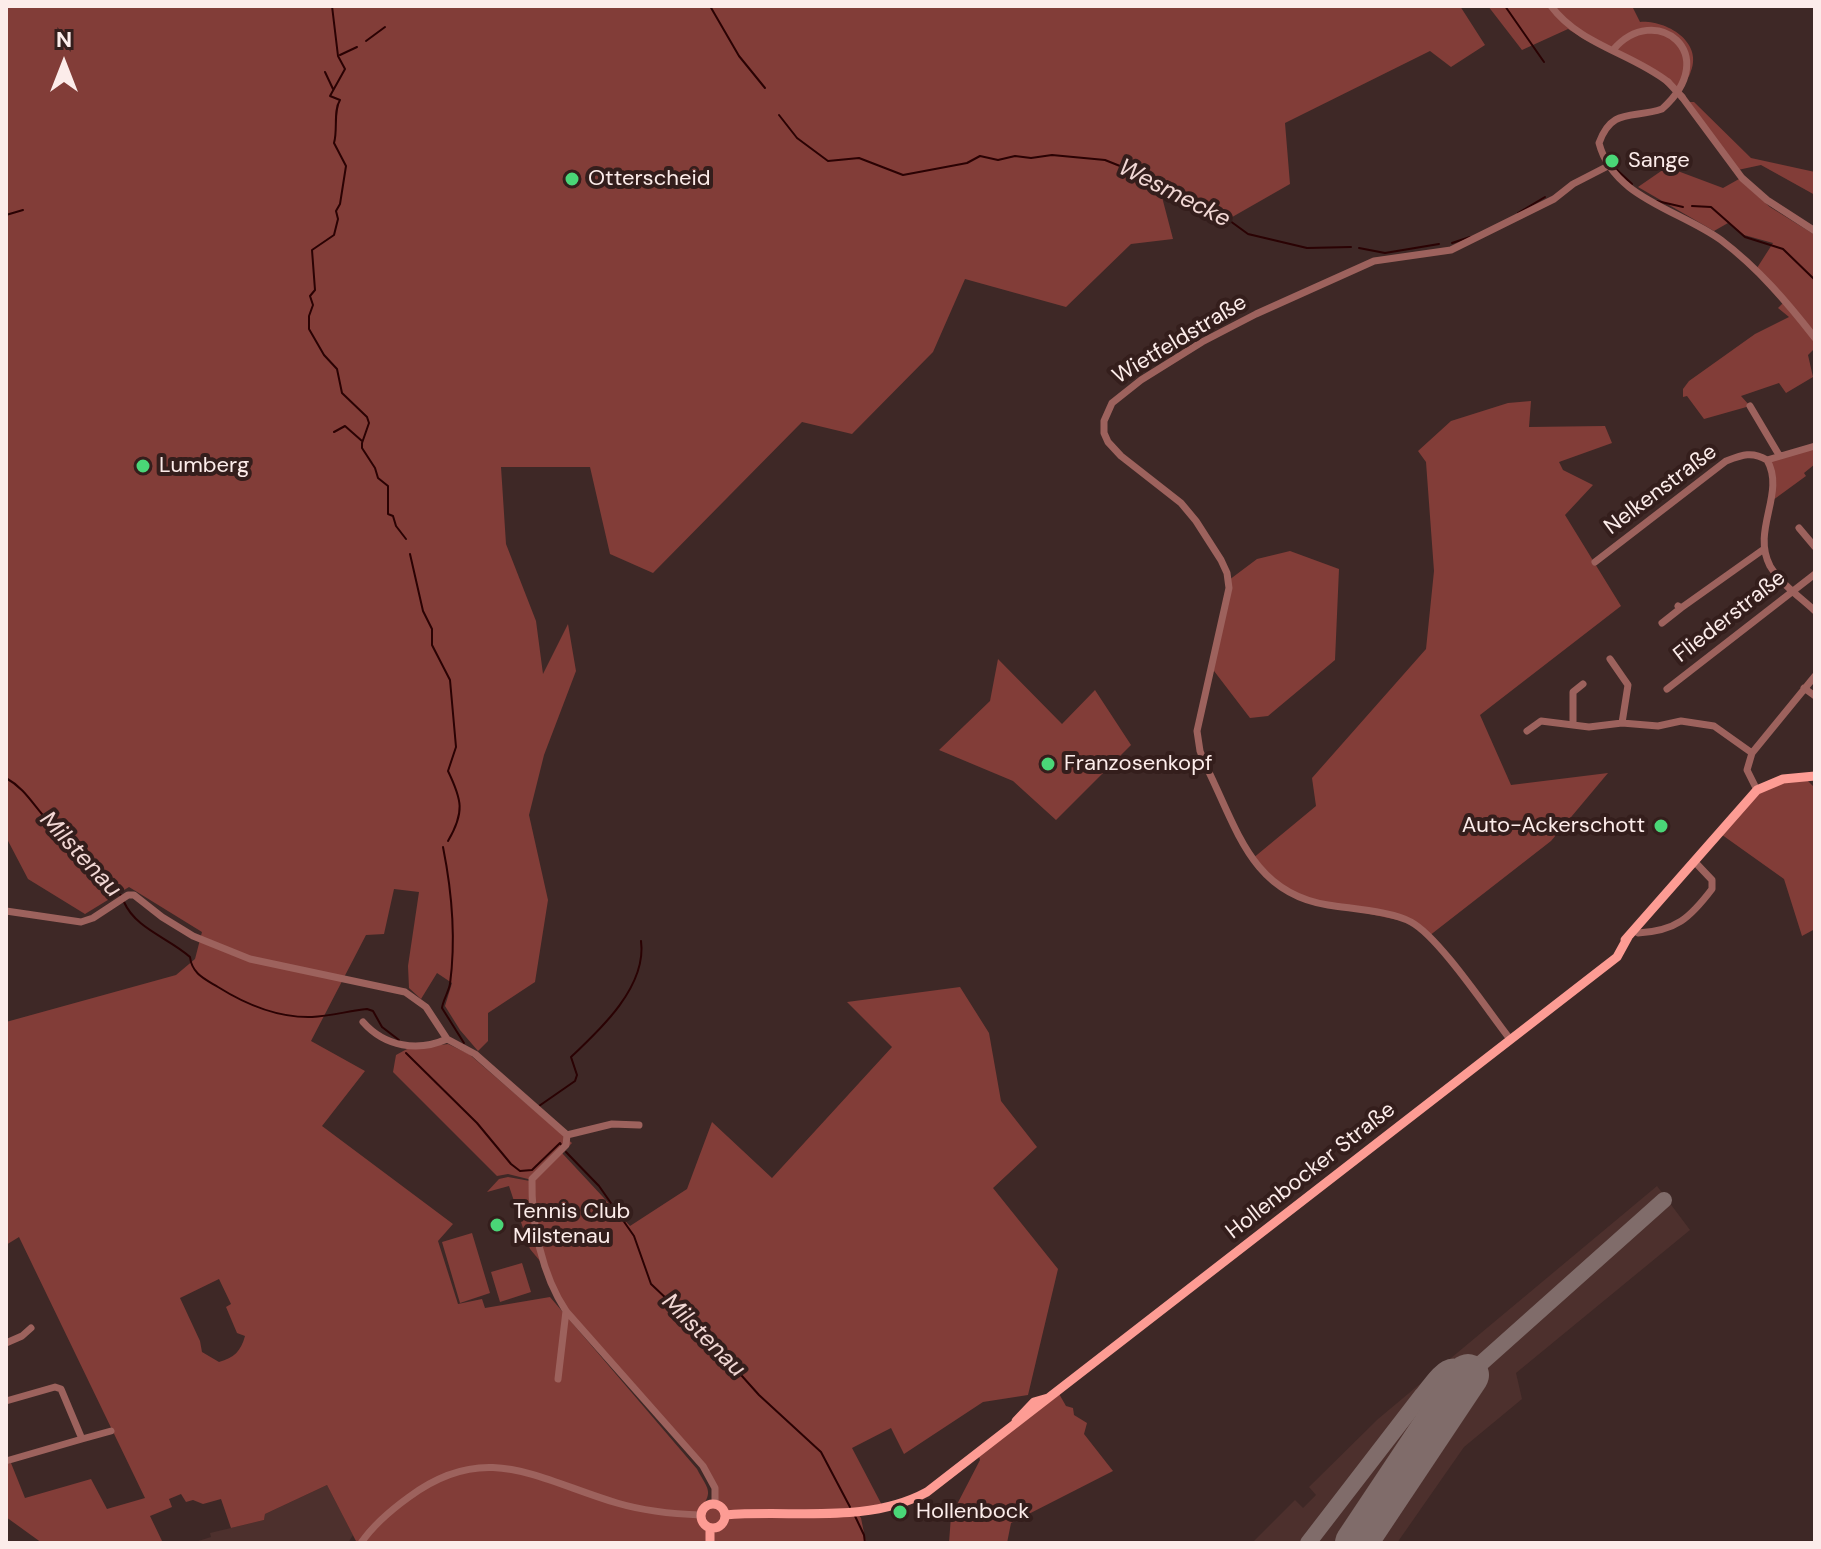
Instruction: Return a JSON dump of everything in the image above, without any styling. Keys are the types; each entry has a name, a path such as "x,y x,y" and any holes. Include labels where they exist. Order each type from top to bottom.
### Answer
{"main road":[{"path":"1757,790 1783,779 1815,776"},
{"name":"Hollenbocker Straße","path":"725,1515 853,1512 895,1506 927,1492 1592,974 1757,790"},
{"path":"715,1504 722,1508 725,1515 721,1526 710,1528 703,1523 701,1515 705,1508 715,1504"},
{"path":"710,1528 710,1543"}],"street":[{"path":"1551,6 1575,30 1642,63 1668,82 1742,178 1767,200 1815,231"},
{"path":"1613,50 1634,28 1655,25 1676,35 1684,45 1688,62 1682,85 1666,105 1657,111 1630,114 1608,125 1599,143 1608,166 1629,187 1700,226 1733,250 1786,300 1815,338"},
{"name":"Wietfeldstraße","path":"1510,1039 1422,929 1397,917 1299,899 1275,885 1254,862 1206,766 1197,731 1229,588 1227,573 1217,552 1186,508 1113,448 1104,433 1104,421 1112,403 1141,380 1202,342 1256,314 1374,261 1451,250 1554,199 1573,184 1608,166"},
{"path":"1750,406 1779,455"},
{"path":"1815,446 1767,460 1774,478 1766,515 1764,549 1768,563 1778,577 1815,611"},
{"name":"Nelkenstraße","path":"1595,562 1726,461 1744,454 1767,460"},
{"path":"1799,528 1815,547"},
{"path":"1662,623 1679,607 1764,549"},
{"name":"Fliederstraße","path":"1667,689 1815,574"},
{"path":"1610,659 1628,685 1622,723"},
{"path":"1757,790 1747,770 1752,753 1815,676"},
{"path":"1573,725 1573,692 1583,684"},
{"path":"1804,688 1815,696"},
{"path":"1527,731 1541,721 1589,727 1622,723 1658,726 1681,721 1714,726 1752,753"},
{"path":"1631,934 1657,932 1677,925 1701,903 1712,889 1712,880 1694,861"},
{"path":"6,911 81,922 93,918 128,895 134,895 193,936 237,955 275,966 405,992 426,1007 447,1039 475,1054 567,1135"},
{"path":"363,1022 370,1030 407,1048 447,1039"},
{"path":"567,1135 612,1124 639,1125"},
{"path":"567,1135 566,1145 534,1175 532,1194 538,1239 554,1287 566,1311 703,1466 715,1488 715,1504"},
{"path":"558,1379 566,1311"},
{"path":"6,1343 31,1328"},
{"path":"6,1401 55,1387 61,1389 82,1439"},
{"path":"6,1461 111,1431"},
{"path":"361,1543 379,1521 427,1484 457,1470 479,1467 520,1471 636,1508 701,1515"}],"shaded area":[{"path":"6,6 1460,6 1485,45 1451,67 1430,51 1285,123 1290,184 1227,220 1162,197 1173,239 1131,244 1066,307 965,279 933,352 852,434 802,422 653,573 610,554 590,467 501,467 506,544 536,621 543,674 568,624 576,671 544,755 529,815 548,900 535,982 488,1013 488,1041 478,1051 445,1006 452,983 437,973 421,999 409,988 408,966 419,892 394,889 384,934 366,935 311,1041 365,1071 322,1126 453,1224 438,1241 458,1304 482,1299 485,1308 550,1297 697,1469 708,1493 701,1508 712,1504 715,1488 710,1477 561,1304 538,1239 532,1180 508,1174 497,1176 393,1072 396,1055 407,1049 448,1044 469,1054 572,1143 562,1153 630,1226 687,1189 712,1122 772,1178 892,1047 847,1002 960,987 989,1033 1001,1101 1037,1147 993,1188 1058,1269 1028,1395 983,1402 904,1454 891,1428 852,1448 884,1509 857,1513 866,1543 357,1543 327,1485 265,1514 264,1520 231,1528 221,1499 203,1504 193,1500 186,1502 181,1494 169,1499 172,1507 150,1516 163,1543 42,1543 6,1517 6,1464 11,1463 25,1498 91,1479 107,1509 145,1498 19,1237 6,1245 6,1022 176,975 195,959 202,932 129,887 85,914 28,879 6,837","holes":["219,1279 231,1304 226,1307 237,1333 245,1336 236,1353 219,1362 202,1352 180,1298"]},
{"path":"1488,6 1632,6 1640,22 1671,29 1688,43 1693,62 1690,74 1677,89 1639,65 1568,29 1522,50"},
{"path":"1686,102 1694,102 1751,158 1815,172 1815,195 1761,165 1733,171"},
{"path":"1667,167 1723,188 1739,179 1770,207 1815,235 1815,348 1808,355 1813,377 1786,393 1779,383 1741,396 1750,406 1704,419 1687,396 1683,397 1683,389 1689,381 1755,334 1789,317 1778,308 1786,300 1757,268 1773,243 1744,235 1728,223 1714,231 1638,187"},
{"path":"1531,401 1529,427 1605,426 1612,443 1559,462 1563,470 1593,485 1565,515 1621,606 1480,715 1511,785 1608,773 1551,841 1429,936 1412,923 1299,899 1252,859 1316,806 1312,778 1426,649 1434,571 1426,462 1418,451 1451,421 1508,403"},
{"path":"1815,446 1815,464 1804,473 1806,476 1769,503 1772,491 1767,460"},
{"path":"1290,551 1339,569 1335,660 1268,716 1250,718 1211,667 1229,580 1257,559"},
{"path":"998,659 1062,724 1095,690 1131,745 1056,820 1013,781 939,750 990,701"},
{"path":"1804,777 1815,788 1815,929 1802,936 1784,879 1718,832 1757,790"},
{"path":"508,1177 530,1181 533,1225 545,1267 530,1249 509,1186 487,1192 499,1179"},
{"path":"1657,1186 1690,1230 1516,1373 1522,1399 1464,1447 1397,1543 1252,1543 1295,1500 1303,1508 1316,1495 1309,1487 1378,1419"},
{"path":"472,1233 490,1293 460,1303 442,1242"},
{"path":"522,1263 531,1292 500,1302 491,1272"},
{"path":"1058,1392 1066,1406 1073,1408 1074,1415 1087,1423 1084,1434 1113,1471 1011,1523 1007,1543 949,1543 951,1516 980,1460 978,1453"},
{"path":"327,1485 353,1535 348,1543 192,1543 211,1537 210,1533 264,1520 265,1514"}],"waterway":[{"path":"332,6 338,56 345,69 330,96 340,100 334,143 346,166 334,235 312,250 315,290 310,296 313,305 309,329 324,355 337,369 342,393 367,417 369,423 362,448 378,478 388,486 388,514 393,516 406,539"},
{"name":"Wesmecke","path":"710,6 739,56 765,88"},
{"path":"1505,6 1544,62"},
{"path":"366,41 385,27"},
{"path":"340,55 357,47"},
{"path":"325,72 333,89"},
{"name":"Wesmecke","path":"779,115 797,138 828,161 859,158 903,175 967,163 980,156 998,160 1015,156 1031,158 1052,155 1105,160 1135,172 1167,196 1215,210 1248,234 1307,248 1351,247"},
{"name":"Wesmecke","path":"1616,169 1632,184"},
{"name":"Wesmecke","path":"1518,213 1545,197"},
{"name":"Wesmecke","path":"1657,201 1683,207"},
{"name":"Wesmecke","path":"1692,206 1711,207 1745,237 1783,249 1815,280"},
{"path":"6,215 23,210"},
{"name":"Wesmecke","path":"1452,243 1470,237"},
{"name":"Wesmecke","path":"1359,248 1385,253 1439,244"},
{"path":"334,432 345,426 362,441"},
{"path":"410,554 423,611 432,629 432,645 450,680 456,747 448,771 460,806 448,841"},
{"name":"Milstenau","path":"6,778 107,875 121,896"},
{"path":"443,847 451,898 453,950 450,984 442,1008 464,1043"},
{"name":"Milstenau","path":"124,902 136,919 190,957 193,968 200,975 239,999 262,1009 299,1017 367,1009 373,1011 382,1027 399,1040"},
{"path":"539,1106 575,1081 577,1075 571,1057 620,1005 637,974 641,941"},
{"name":"Milstenau","path":"406,1053 477,1123 520,1171 532,1170 560,1143 562,1146"},
{"name":"Milstenau","path":"566,1152 599,1186 634,1236 651,1284 707,1337 759,1395 821,1452 850,1507"},
{"name":"Milstenau","path":"855,1516 865,1543"}],"taxiway":[{"path":"1422,1395 1448,1368 1461,1369 1468,1375 1664,1200"},
{"path":"1308,1543 1422,1395 1437,1396 1445,1410"}],"runway":[{"path":"1356,1543 1468,1375"}],"place":[{"name":"Sange","path":"1612,161"},
{"name":"Otterscheid","path":"572,179"},
{"name":"Lumberg","path":"143,466"},
{"name":"Franzosenkopf","path":"1048,764"},
{"name":"Auto-Ackerschott","path":"1661,826"},
{"name":"Tennis Club Milstenau","path":"497,1225"},
{"name":"Hollenbock","path":"900,1512"}]}
